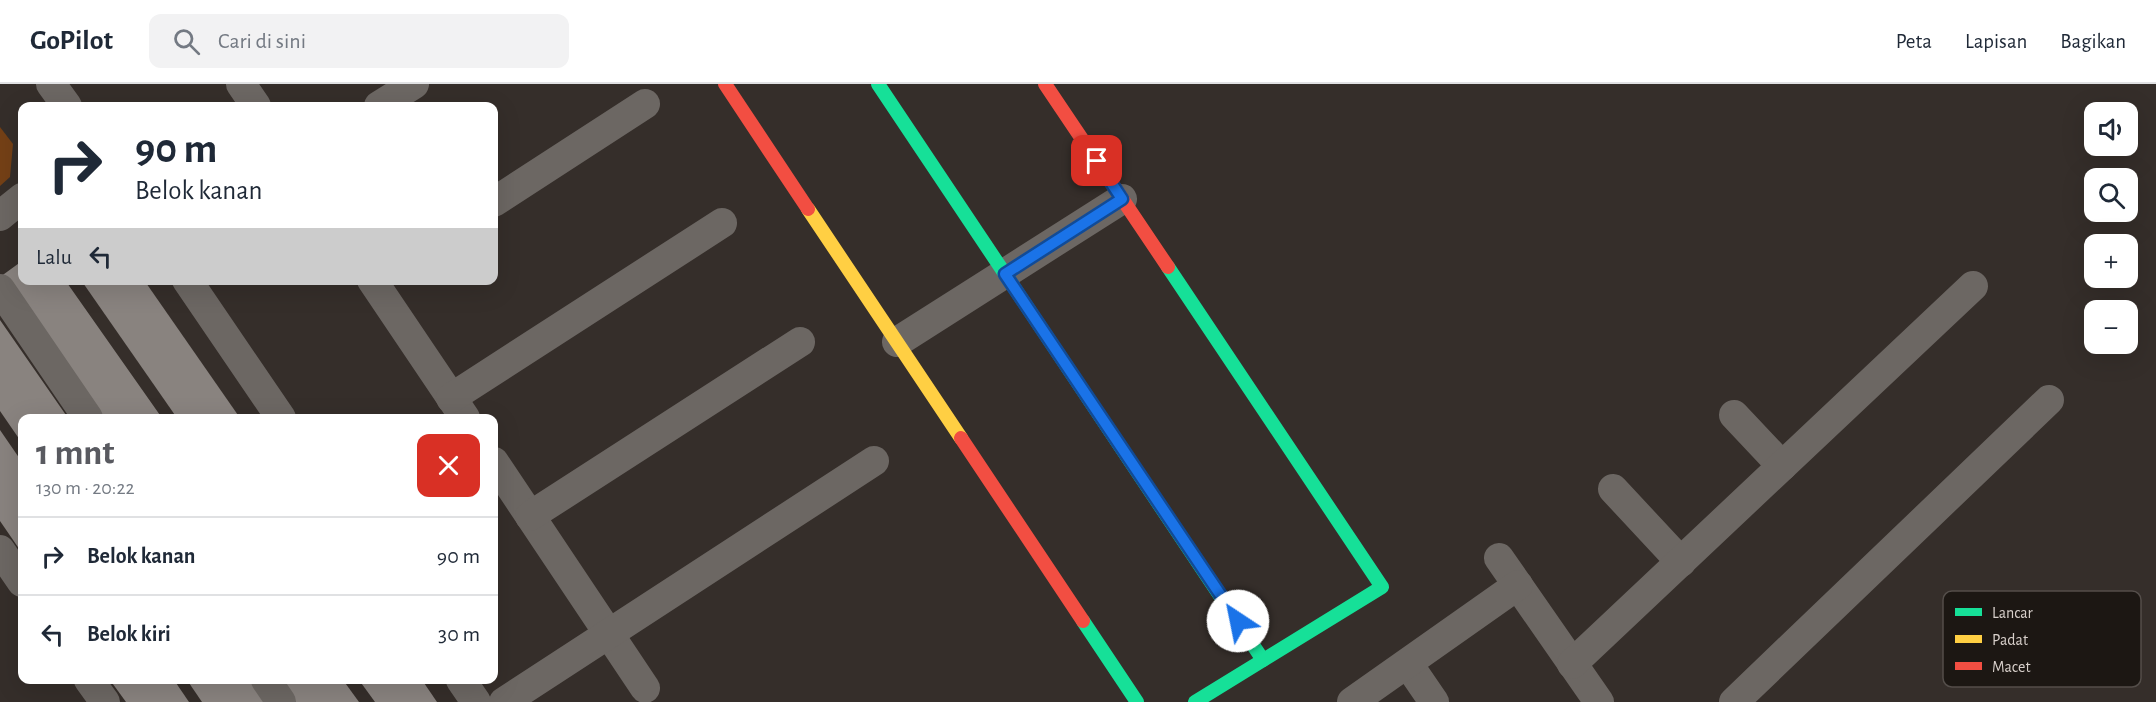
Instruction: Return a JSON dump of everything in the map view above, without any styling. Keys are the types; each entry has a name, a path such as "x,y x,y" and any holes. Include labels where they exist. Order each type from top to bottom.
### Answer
{"street":[{"path":"51,84 64,102"},
{"path":"241,84 253,102"},
{"path":"385,102 414,84"},
{"path":"725,84 1137,702"},
{"path":"878,84 1263,660"},
{"path":"1045,84 1382,587 1195,702"},
{"path":"498,199 645,104"},
{"path":"897,342 1122,199"},
{"path":"0,216 18,201"},
{"path":"375,285 458,408 722,223"},
{"path":"190,285 278,414"},
{"path":"1572,664 1973,286"},
{"path":"0,289 85,414"},
{"path":"530,516 800,342"},
{"path":"1734,702 2049,400"},
{"path":"1734,414 1782,466"},
{"path":"504,702 874,461"},
{"path":"498,468 645,688"},
{"path":"1612,489 1681,562"},
{"path":"0,549 18,576"},
{"path":"1499,558 1599,702"},
{"path":"1352,702 1518,585"},
{"path":"1408,664 1434,702"},
{"path":"92,684 105,702"},
{"path":"269,684 281,702"},
{"path":"463,684 476,702"}],"shaded area":[{"path":"0,127 13,144 10,177 0,186"}],"building":[{"path":"18,264 18,285 69,285 159,414 95,414 0,277"},
{"path":"84,285 147,285 237,414 174,414"},
{"path":"0,320 65,414 18,414 18,437 0,411"},
{"path":"0,430 18,456 18,547 0,521"},
{"path":"113,684 177,684 189,702 126,702"},
{"path":"190,684 253,684 266,702 202,702"},
{"path":"283,684 346,684 359,702 296,702"},
{"path":"362,684 425,684 437,702 375,702"}],"traffic: fast":[{"path":"878,84 1263,660"},
{"path":"1168,267 1382,587 1195,702"},
{"path":"1083,621 1137,702"}],"traffic: slow":[{"path":"808,209 961,438"}],"traffic: jam":[{"path":"725,84 808,209"},
{"path":"1045,84 1168,267"},
{"path":"961,438 1083,621"}],"route":[{"path":"1097,161 1122,199 1005,274 1238,621"}]}
